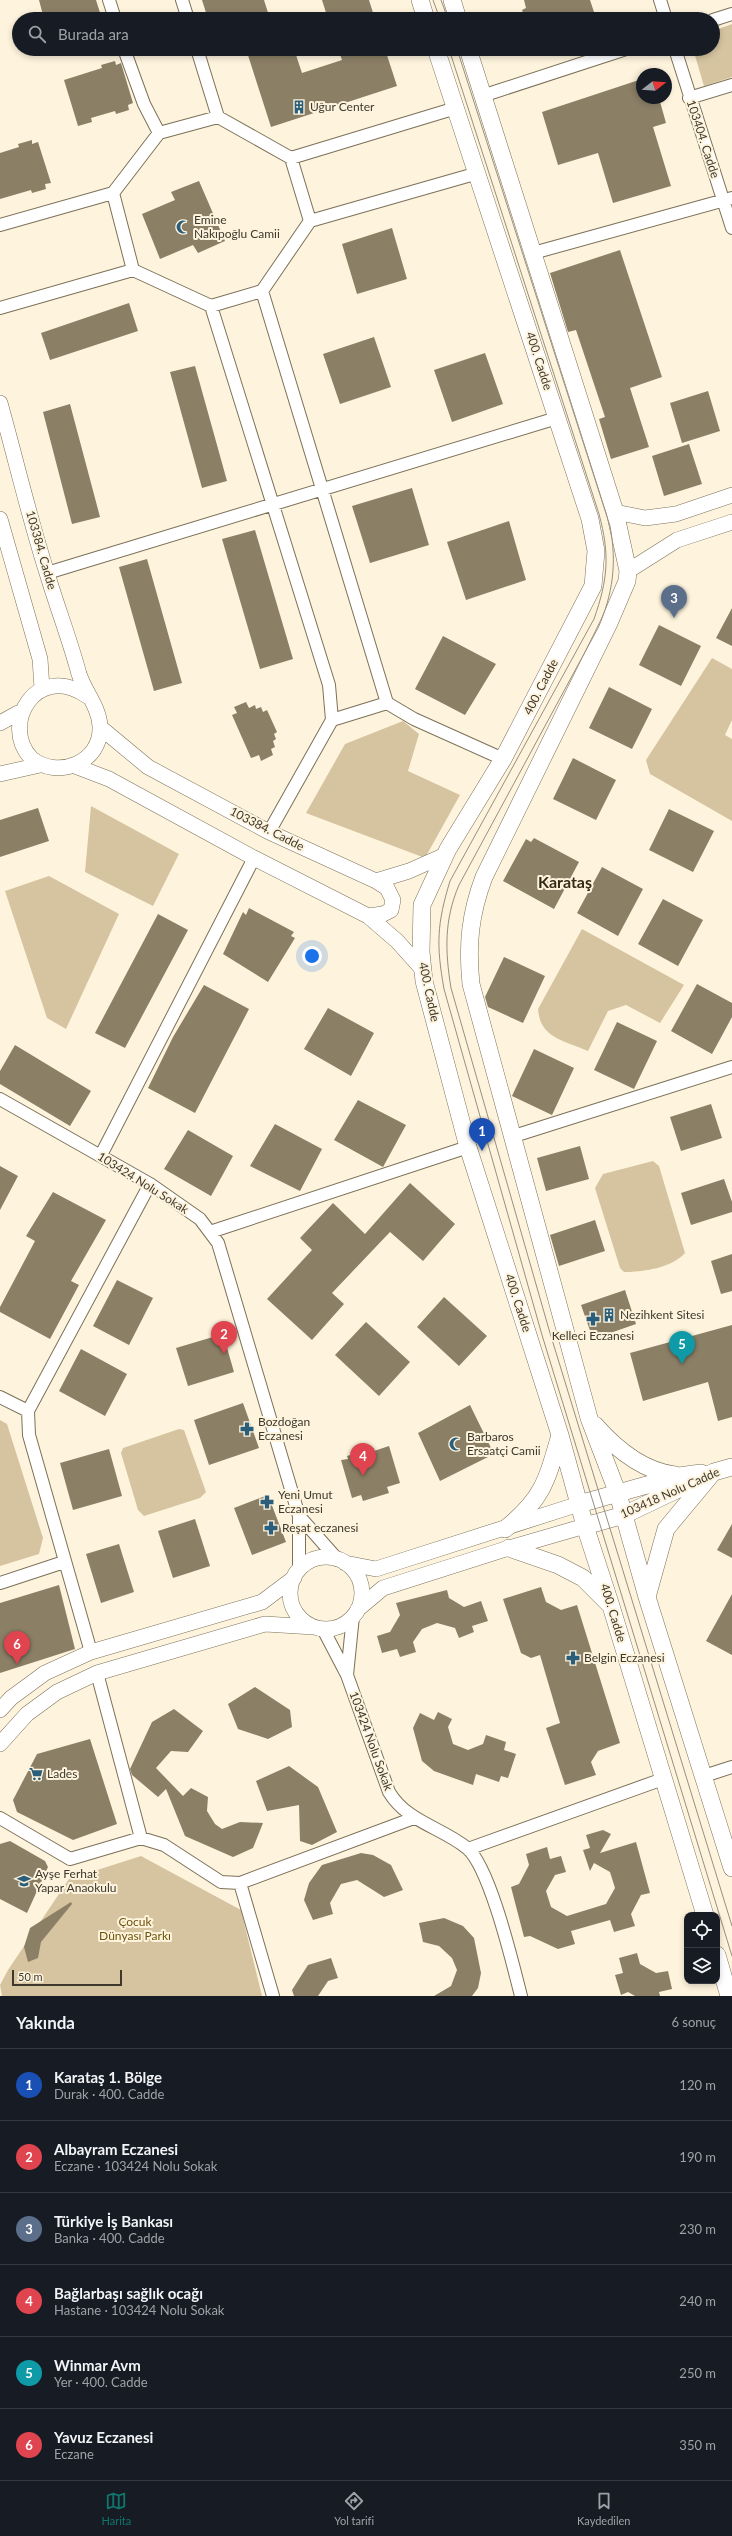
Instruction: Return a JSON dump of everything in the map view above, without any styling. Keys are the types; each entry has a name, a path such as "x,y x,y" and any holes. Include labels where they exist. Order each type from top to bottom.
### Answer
{"main road":[{"path":"420,0 424,12"},
{"path":"452,0 456,12"},
{"name":"400. Cadde","path":"438,56 590,518 596,551 593,586 503,759 445,856 422,905 421,952 423,970 468,1148 560,1435 585,1526 611,1606 704,1912"},
{"path":"470,56 615,512 628,571 627,581 608,623 484,877 474,904 468,954 471,984 514,1136 588,1418 618,1494 647,1597 732,1868"},
{"path":"588,1418 616,1447 632,1459 658,1473 680,1476"},
{"path":"505,1529 526,1512 541,1492 560,1435"},
{"name":"103418 Nolu Cadde","path":"585,1526 624,1515 714,1472 732,1467"},
{"path":"579,1504 680,1476 714,1472"},
{"path":"647,1597 666,1529 714,1472"},
{"path":"508,1548 558,1565 583,1578 611,1606"},
{"path":"720,1965 729,1996"}],"street":[{"path":"109,0 113,12"},
{"path":"182,0 186,12"},
{"path":"660,0 664,12"},
{"path":"720,18 732,14"},
{"path":"127,56 144,104 159,133"},
{"path":"199,56 218,116 291,158 310,221"},
{"path":"482,96 605,56"},
{"name":"103404. Cadde","path":"677,56 689,98 728,199 732,228"},
{"path":"689,98 732,85"},
{"path":"291,158 456,108"},
{"path":"0,225 113,193 159,133 218,116"},
{"path":"0,308 133,270 211,306 262,291 310,221 478,173"},
{"path":"113,193 133,270"},
{"path":"533,253 728,199"},
{"path":"262,291 321,490 387,703 414,719 503,759"},
{"path":"211,306 329,685 332,720 270,832"},
{"name":"103384. Cadde","path":"0,403 47,573 87,696"},
{"path":"47,573 557,418"},
{"path":"615,512 645,518 676,514 732,495"},
{"path":"0,519 40,659 42,688"},
{"path":"628,571 677,540 732,522"},
{"path":"75,766 93,751 101,728 99,716 87,696 66,685 42,688 24,702 18,713 16,725 22,748 40,764 57,769 75,766 109,778 254,858 368,916 397,941 423,970"},
{"path":"332,720 387,703"},
{"path":"0,723 18,713"},
{"name":"103384. Cadde","path":"101,728 148,767 270,832 388,888 393,900 391,910 382,914 368,916"},
{"path":"0,774 40,764"},
{"path":"376,881 409,871 445,856"},
{"path":"101,1155 254,858"},
{"path":"514,1136 732,1067"},
{"name":"103424 Nolu Sokak","path":"0,1099 150,1184 200,1219 218,1243 299,1516 296,1574"},
{"path":"210,1232 468,1148"},
{"path":"91,1652 64,1562 29,1435 28,1411 150,1184"},
{"path":"0,1397 28,1411"},
{"path":"0,1710 6,1696 45,1673 91,1652 262,1602 312,1560 329,1558 376,1569 505,1529 579,1504"},
{"name":"103424 Nolu Sokak","path":"299,1516 342,1561"},
{"path":"0,1744 27,1714 57,1692 97,1673 265,1624 318,1628 340,1626 383,1588 508,1548 585,1526"},
{"path":"342,1561 357,1576 360,1584 362,1592 356,1613"},
{"path":"0,1583 64,1562"},
{"path":"296,1574 290,1594 295,1611 306,1623 318,1628"},
{"name":"103424 Nolu Sokak","path":"347,1675 356,1613"},
{"name":"103424 Nolu Sokak","path":"318,1628 347,1675 389,1792 396,1805 414,1818 468,1849 479,1866 498,1912 521,1996"},
{"path":"97,1673 141,1838"},
{"path":"704,1776 732,1767"},
{"path":"468,1849 663,1779"},
{"path":"0,1818 70,1859 141,1838 164,1845 221,1882 240,1883 414,1818"},
{"path":"240,1883 273,1996"}],"green space":[{"path":"732,24 732,77 704,86 695,56 720,56 720,28"},
{"path":"712,658 732,669 732,720 725,735 732,739 732,821 650,774 646,760"},
{"path":"403,721 419,734 408,771 460,795 425,858 306,813 345,744"},
{"path":"91,806 179,854 153,906 85,872"},
{"path":"49,876 119,914 66,1029 47,1018 5,891"},
{"path":"582,929 684,985 660,1023 626,1005 608,1011 588,1051 562,1041 548,1032 543,1026 538,1009"},
{"path":"653,1161 659,1166 685,1253 665,1266 648,1270 624,1272 620,1268 595,1188 603,1174"},
{"path":"0,1420 7,1424 43,1538 39,1554 0,1566"},
{"path":"179,1429 184,1430 206,1492 200,1498 144,1516 138,1510 121,1453 123,1448"},
{"name":"Çocuk Dünyası Parkı","path":"141,1856 241,1910 262,1996 2,1996 0,1985 8,1970 69,1879"}],"building":[{"path":"39,0 96,0 100,12 42,12"},
{"path":"202,0 264,0 268,12 206,12"},
{"path":"322,0 369,0 373,12 326,12"},
{"path":"524,0 590,0 594,12 523,12 522,10 526,8"},
{"name":"Uğur Center","path":"248,56 296,56 302,73 342,60 341,56 387,56 397,86 271,127"},
{"path":"115,61 116,65 121,63 133,103 128,105 129,110 116,114 115,111 91,118 92,122 78,126 64,80 102,68 101,65"},
{"path":"636,81 636,104 661,104 666,123 653,127 671,186 613,203 598,153 558,165 542,112"},
{"path":"32,140 32,144 38,142 51,183 45,184 46,189 32,193 31,190 0,199 0,153 19,147 18,144"},
{"name":"Emine Nakıpoğlu Camii","path":"199,181 225,241 198,253 193,245 160,259 142,214 175,200 171,192"},
{"path":"392,228 407,279 357,294 342,244"},
{"path":"620,250 662,377 630,388 649,447 611,459 599,419 605,417 576,330 568,332 550,273"},
{"path":"129,303 138,331 50,360 41,333"},
{"path":"374,337 391,387 340,404 323,354"},
{"path":"485,353 503,404 452,422 434,370"},
{"path":"195,366 227,481 202,488 170,372"},
{"path":"708,391 720,431 682,443 670,403"},
{"path":"70,404 100,517 72,524 43,412"},
{"path":"689,444 702,484 664,496 652,456"},
{"path":"412,488 429,545 370,563 352,506"},
{"path":"509,521 526,580 466,600 447,542"},
{"path":"255,530 293,659 260,669 222,539"},
{"path":"147,559 182,683 154,691 119,567"},
{"path":"732,608 732,646 716,638"},
{"path":"659,625 701,646 681,686 639,665"},
{"path":"443,636 496,664 465,715 415,689"},
{"path":"609,687 652,709 632,749 589,728"},
{"path":"246,702 249,708 255,705 256,709 261,707 263,712 267,710 277,732 274,734 276,739 273,741 275,747 271,749 273,755 261,761 259,755 251,758 232,715 237,713 234,707"},
{"path":"573,758 616,780 596,820 553,799"},
{"path":"38,808 49,841 0,857 0,820"},
{"path":"669,809 714,831 693,872 649,850"},
{"path":"534,838 579,862 554,909 503,881 526,839 531,842"},
{"path":"602,867 643,889 618,936 577,913"},
{"path":"663,899 703,920 678,966 638,944"},
{"path":"249,908 294,932 291,936 295,938 268,982 223,954 243,912 246,915"},
{"path":"158,914 188,930 125,1048 95,1033"},
{"path":"504,957 545,976 523,1023 488,1007 485,997"},
{"path":"697,984 732,1003 732,1017 712,1054 671,1031"},
{"path":"204,985 249,1009 195,1113 148,1088 173,1037"},
{"path":"328,1008 374,1033 351,1076 304,1049"},
{"path":"617,1022 657,1041 634,1089 594,1070"},
{"path":"15,1045 91,1091 70,1126 0,1084 0,1071"},
{"path":"534,1049 574,1068 552,1115 512,1096"},
{"path":"358,1100 406,1125 383,1167 334,1140"},
{"path":"711,1104 722,1138 681,1151 670,1117"},
{"path":"275,1124 322,1149 300,1191 250,1166"},
{"path":"188,1130 233,1156 211,1196 164,1169"},
{"path":"580,1146 589,1179 546,1191 537,1158"},
{"path":"0,1166 18,1176 0,1210"},
{"path":"724,1179 732,1202 732,1212 691,1225 681,1193"},
{"path":"410,1183 455,1224 423,1261 390,1232 332,1293 344,1304 312,1340 267,1299 312,1250 300,1238 333,1203 365,1234"},
{"path":"53,1192 106,1220 71,1281 79,1285 50,1339 0,1312 0,1307 35,1241 26,1236"},
{"path":"595,1220 605,1251 559,1266 550,1235"},
{"name":"Nezihkent Sitesi","path":"732,1254 732,1291 721,1294 711,1261"},
{"path":"117,1280 153,1298 129,1345 93,1326"},
{"name":"Nezihkent Sitesi","path":"625,1290 636,1324 593,1339 581,1305"},
{"path":"444,1297 487,1336 459,1366 417,1327"},
{"path":"366,1322 410,1362 379,1396 335,1355"},
{"path":"732,1325 732,1417 718,1421 708,1382 643,1401 630,1353"},
{"path":"223,1334 234,1372 188,1386 176,1348"},
{"path":"81,1349 127,1374 105,1416 59,1391"},
{"path":"243,1403 259,1448 209,1465 194,1420"},
{"name":"Barbaros Ersaatçi Camii","path":"470,1405 494,1454 440,1481 418,1433"},
{"path":"389,1446 400,1483 387,1487 389,1493 363,1501 361,1495 352,1498 341,1460 348,1459 347,1456 374,1448 374,1451"},
{"path":"109,1449 122,1496 73,1510 60,1463"},
{"path":"268,1495 286,1542 252,1555 234,1508"},
{"path":"195,1519 210,1566 173,1578 158,1531"},
{"path":"732,1524 732,1558 717,1550"},
{"path":"119,1544 134,1592 101,1603 86,1554"},
{"path":"59,1585 75,1649 0,1673 0,1603"},
{"path":"541,1587 546,1602 561,1610 577,1605 620,1743 598,1751 591,1762 596,1775 565,1785 546,1728 560,1723 540,1655 531,1658 521,1653 503,1599"},
{"path":"447,1590 449,1598 464,1607 481,1601 488,1621 472,1626 474,1632 459,1638 455,1628 437,1623 422,1629 413,1642 416,1652 400,1657 397,1649 382,1653 377,1636 390,1632 400,1615 396,1603"},
{"path":"732,1594 732,1655 706,1641"},
{"path":"255,1687 290,1710 292,1727 268,1739 238,1729 228,1704"},
{"path":"174,1709 203,1731 188,1752 171,1751 156,1768 183,1796 191,1788 208,1797 207,1811 215,1824 222,1829 240,1822 263,1823 253,1848 233,1857 185,1836 166,1789 158,1797 132,1775 130,1769 152,1722"},
{"path":"438,1712 452,1719 448,1727 453,1744 468,1750 483,1744 486,1735 506,1742 504,1750 516,1754 508,1778 501,1776 499,1782 476,1774 473,1785 434,1771 422,1761 413,1728 420,1713 434,1720"},
{"path":"90,1739 117,1824 73,1840 17,1812 13,1800 37,1754"},
{"path":"289,1766 318,1787 337,1832 312,1845 300,1841 299,1805 267,1811 256,1781"},
{"path":"603,1830 611,1834 600,1853 636,1842 650,1893 641,1895 631,1914 635,1926 614,1932 610,1920 571,1931 575,1944 558,1949 530,1936 524,1937 511,1887 519,1884 529,1865 526,1854 547,1847 550,1859 561,1856 566,1872 555,1875 546,1891 551,1907 567,1916 606,1904 615,1888 610,1872 594,1863 590,1871 583,1850 590,1848 586,1835"},
{"name":"Ayşe Ferhat Yapar Anaokulu","path":"10,1841 45,1861 48,1867 27,1913 0,1899 0,1844"},
{"path":"361,1853 373,1855 391,1865 403,1890 384,1897 357,1880 341,1884 330,1903 333,1914 313,1920 304,1900 309,1883 322,1865"},
{"path":"71,1902 72,1904 41,1942 38,1958 28,1962 24,1947 30,1928"},
{"path":"444,1918 463,1926 474,1938 481,1973 478,1988 472,1996 434,1996 451,1986 457,1970 452,1958 439,1946 423,1942 419,1923"},
{"path":"637,1953 640,1964 656,1973 668,1971 672,1989 659,1992 660,1996 635,1996 628,1992 621,1995 615,1975 623,1973 619,1958"},
{"path":"331,1958 338,1978 328,1981 318,1996 294,1996 292,1990 308,1965"}],"tram line":[{"path":"433,0 437,12"},
{"path":"441,0 445,12"},
{"path":"451,56 599,514 605,542 606,567 605,579 594,619 450,881 440,922 439,946 441,973 444,989 542,1335 732,1956"},
{"path":"459,56 610,526 613,566 610,591 598,628 459,885 454,898 448,923 447,936 451,988 550,1333 732,1926"}],"place":[{"name":"Uğur Center","path":"299,107"},
{"name":"Emine Nakıpoğlu Camii","path":"183,227"},
{"name":"Türkiye İş Bankası","path":"674,618"},
{"name":"Karataş 1. Bölge","path":"482,1151"},
{"name":"Nezihkent Sitesi","path":"609,1315"},
{"name":"Kelleci Eczanesi","path":"593,1319"},
{"name":"Albayram Eczanesi","path":"224,1354"},
{"name":"Winmar Avm","path":"682,1364"},
{"name":"Bozdoğan Eczanesi","path":"247,1429"},
{"name":"Barbaros Ersaatçi Camii","path":"456,1444"},
{"name":"Bağlarbaşı sağlık ocağı","path":"363,1476"},
{"name":"Yeni Umut Eczanesi","path":"267,1502"},
{"name":"Reşat eczanesi","path":"271,1528"},
{"name":"Belgin Eczanesi","path":"573,1658"},
{"name":"Yavuz Eczanesi","path":"17,1664"},
{"name":"Lades","path":"36,1774"},
{"name":"Ayşe Ferhat Yapar Anaokulu","path":"24,1881"}],"district":[{"name":"Karataş","path":"565,882"}]}
